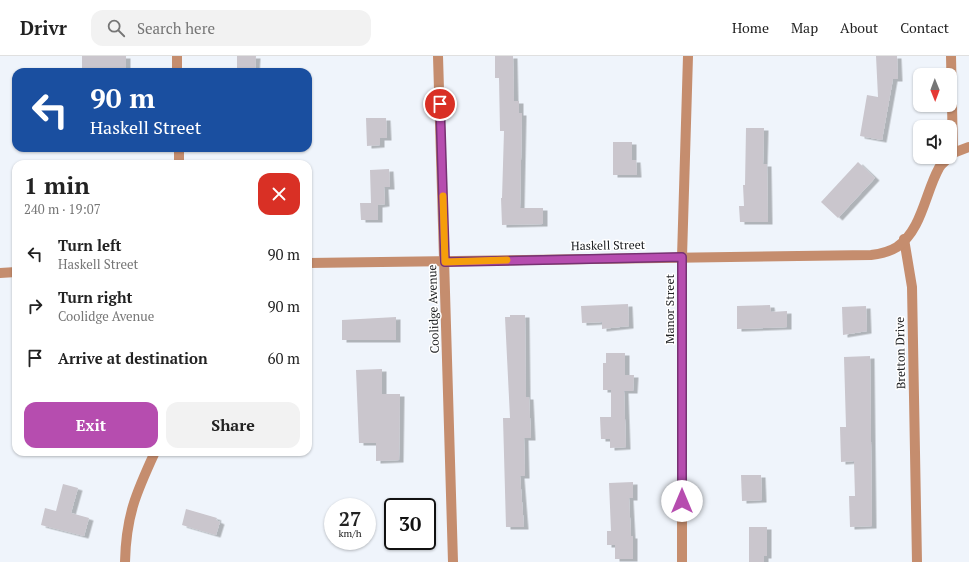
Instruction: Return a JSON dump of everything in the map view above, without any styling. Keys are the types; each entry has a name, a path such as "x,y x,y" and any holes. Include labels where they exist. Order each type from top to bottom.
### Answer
{"street":[{"path":"177,56 177,68"},
{"name":"Coolidge Avenue","path":"438,56 453,562"},
{"name":"Manor Street","path":"682,562 682,257 688,56"},
{"path":"951,56 951,120"},
{"path":"957,152 969,146"},
{"path":"904,239 918,218 939,168 943,164"},
{"name":"Haskell Street","path":"312,263 871,255 884,253 898,247 904,239"},
{"name":"Bretton Drive","path":"904,239 912,287 917,562"},
{"path":"0,273 12,272"},
{"path":"125,562 125,535 130,510 153,456"}],"building":[{"path":"82,56 126,56 126,68 82,68"},
{"path":"237,56 256,56 255,68 237,68"},
{"path":"495,56 513,56 514,101 519,101 519,113 522,113 520,208 543,208 543,224 502,225 501,198 504,131 500,131 499,78 495,78"},
{"path":"876,56 897,56 898,79 893,79 882,140 860,136 867,95 878,97"},
{"path":"366,118 386,118 387,138 380,138 380,145 367,146"},
{"path":"746,128 764,128 763,164 767,164 768,222 740,222 739,206 744,206 743,185 745,185"},
{"path":"613,142 632,142 632,160 636,160 637,175 613,175"},
{"path":"858,162 875,178 838,218 821,202"},
{"path":"389,169 390,187 384,187 385,204 378,205 378,220 361,220 360,203 371,203 370,170"},
{"path":"628,304 629,326 602,329 602,322 582,323 581,306"},
{"path":"770,305 771,312 787,311 787,327 737,329 737,306"},
{"path":"866,306 867,331 843,335 842,307"},
{"path":"510,315 525,315 526,397 529,397 531,438 524,438 525,476 520,476 524,527 506,527 503,418 510,418 505,317 510,317"},
{"path":"396,317 396,340 342,340 342,320"},
{"path":"606,353 625,353 625,375 634,375 633,391 624,391 626,447 610,448 610,439 601,439 600,417 611,417 611,390 603,390 603,363 606,363"},
{"path":"870,356 872,526 850,527 849,496 855,496 854,461 841,462 840,427 846,427 844,357"},
{"path":"382,369 382,394 400,394 399,460 376,461 376,443 359,443 356,370"},
{"path":"741,475 761,475 762,500 742,501"},
{"path":"633,482 633,498 629,498 631,536 633,536 633,559 615,559 615,545 607,545 607,531 611,531 609,483"},
{"path":"63,484 78,488 71,513 89,518 84,536 41,525 45,508 56,511"},
{"path":"186,509 217,518 216,520 220,522 216,535 182,525"},
{"path":"749,527 767,527 767,556 764,556 764,562 749,562"}],"slow traffic":[{"path":"443,196 445,262 507,260"}],"route":[{"path":"440,104 445,262 682,257 682,501"}]}
